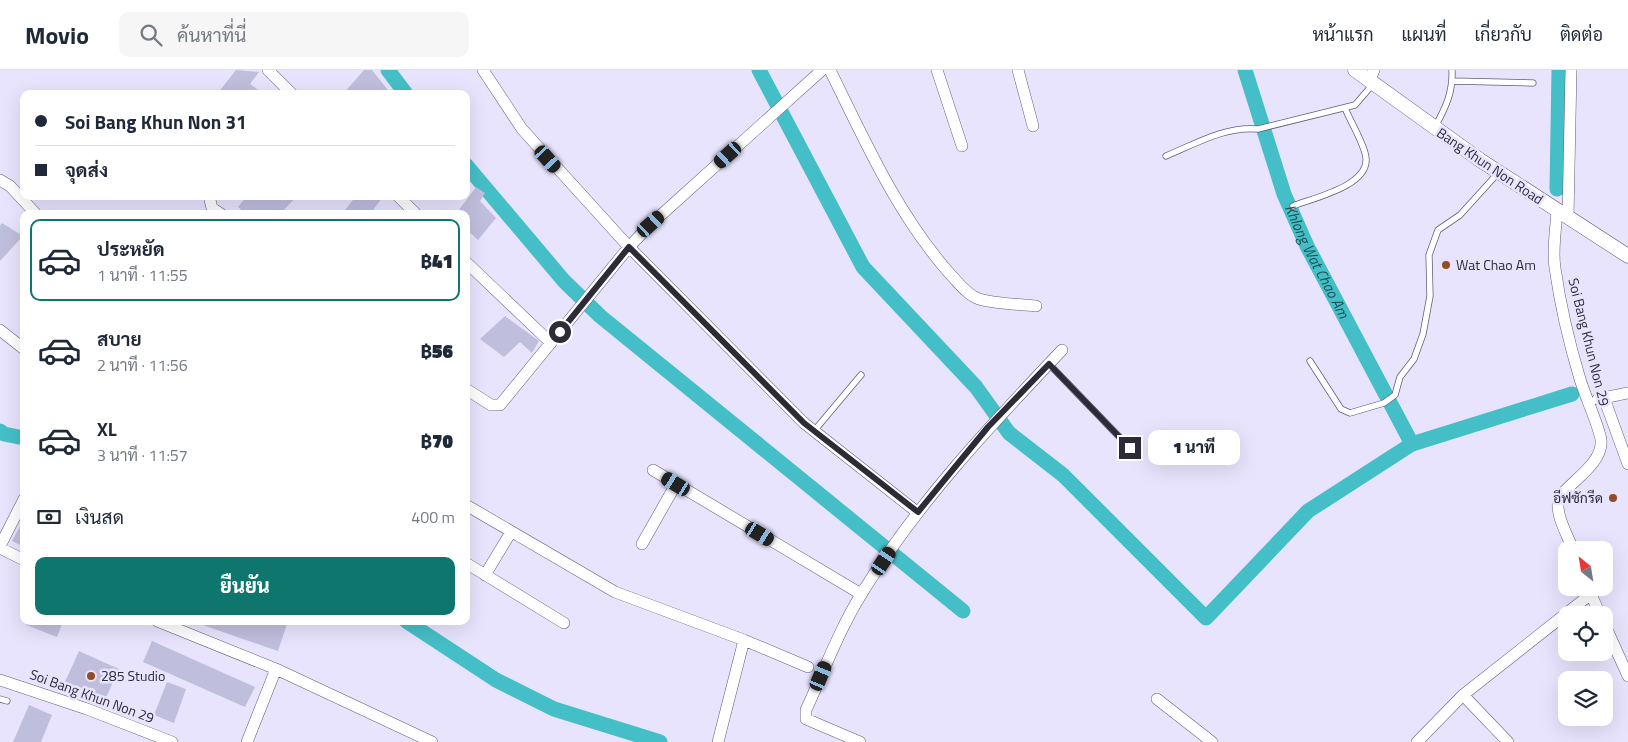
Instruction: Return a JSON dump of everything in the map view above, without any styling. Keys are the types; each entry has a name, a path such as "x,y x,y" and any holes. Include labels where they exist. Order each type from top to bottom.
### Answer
{"street":[{"path":"268,70 286,90"},
{"path":"482,70 522,129 629,247 814,431 918,512"},
{"path":"470,392 491,406 500,405 629,247 651,224 822,70"},
{"path":"830,70 896,202 918,235 964,289 978,298 1036,306"},
{"path":"937,70 962,146"},
{"path":"1018,70 1033,126"},
{"name":"Bang Khun Non Road","path":"1355,70 1373,78 1434,128 1628,256"},
{"name":"Soi Bang Khun Non 29","path":"1569,541 1558,512 1558,502 1560,496 1575,484 1600,452 1601,440 1579,377 1554,266 1562,214 1571,70"},
{"path":"0,180 10,186 20,197"},
{"path":"23,200 32,210"},
{"path":"402,200 412,210"},
{"path":"470,266 551,344"},
{"path":"0,330 20,346"},
{"path":"860,742 806,719 806,710 836,642 861,594 918,512 988,427 1062,350"},
{"path":"1585,397 1604,398 1628,393"},
{"path":"1604,398 1628,464"},
{"path":"653,470 861,594"},
{"path":"642,544 676,484"},
{"path":"470,506 614,592 744,640 808,667"},
{"path":"20,507 0,547 20,558"},
{"path":"485,575 511,532"},
{"path":"470,566 564,623"},
{"path":"1418,742 1463,695 1583,596"},
{"path":"167,625 276,669 432,742"},
{"path":"718,742 744,640"},
{"path":"1613,643 1628,676"},
{"path":"247,742 276,669"},
{"name":"Soi Bang Khun Non 29","path":"0,680 86,708 172,742"},
{"path":"1463,695 1508,742"},
{"path":"1157,699 1212,742"}],"lane":[{"path":"1434,128 1447,105 1452,81 1452,70"},
{"path":"1166,156 1220,134 1242,128 1258,129 1355,105 1373,78"},
{"path":"1452,81 1533,83"},
{"path":"1293,206 1353,183 1365,167 1366,157 1345,108"},
{"path":"1310,361 1341,408 1350,413 1384,403 1395,395 1400,377 1414,358 1423,334 1430,296 1429,255 1438,230 1460,215 1499,172"},
{"path":"1049,364 1130,448"},
{"path":"814,431 861,375"},
{"path":"0,698 7,701"}],"building":[{"path":"236,70 259,72 250,84 258,90 220,90"},
{"path":"364,70 372,70 388,90 346,90"},
{"path":"476,187 485,193 480,201 496,218 478,240 470,233 470,210 459,210 466,200 470,200 470,195"},
{"path":"244,200 293,200 284,210 241,210 238,207"},
{"path":"353,200 380,200 373,210 345,210"},
{"path":"2,223 20,234 20,239 0,261 0,226"},
{"path":"505,316 539,341 532,353 520,342 504,357 480,339"},
{"path":"20,526 20,545 12,541"},
{"path":"26,625 62,625 57,637"},
{"path":"203,625 287,625 278,651"},
{"path":"152,641 255,687 245,707 143,662"},
{"name":"285 Studio","path":"79,651 119,669 104,702 64,684"},
{"path":"167,682 186,689 174,723 154,715"},
{"path":"29,705 52,715 41,742 13,742"}],"waterway":[{"path":"388,70 403,90"},
{"path":"759,70 863,267 976,387 1009,433 1063,475 1206,618 1308,511 1412,444 1572,394"},
{"name":"Khlong Wat Chao Am","path":"1245,70 1284,194 1307,246 1412,444"},
{"path":"1557,189 1559,70"},
{"path":"470,170 564,281 600,316 963,611"},
{"path":"0,431 4,434 20,437"},
{"path":"412,625 496,680 554,709 660,742"}],"place":[{"name":"Wat Chao Am","path":"1446,265"},
{"name":"อีฟซักรีด","path":"1613,498"},
{"name":"285 Studio","path":"91,676"}],"route":[{"path":"560,332 629,247 804,423 918,512 988,427 1049,364 1130,448"}]}
